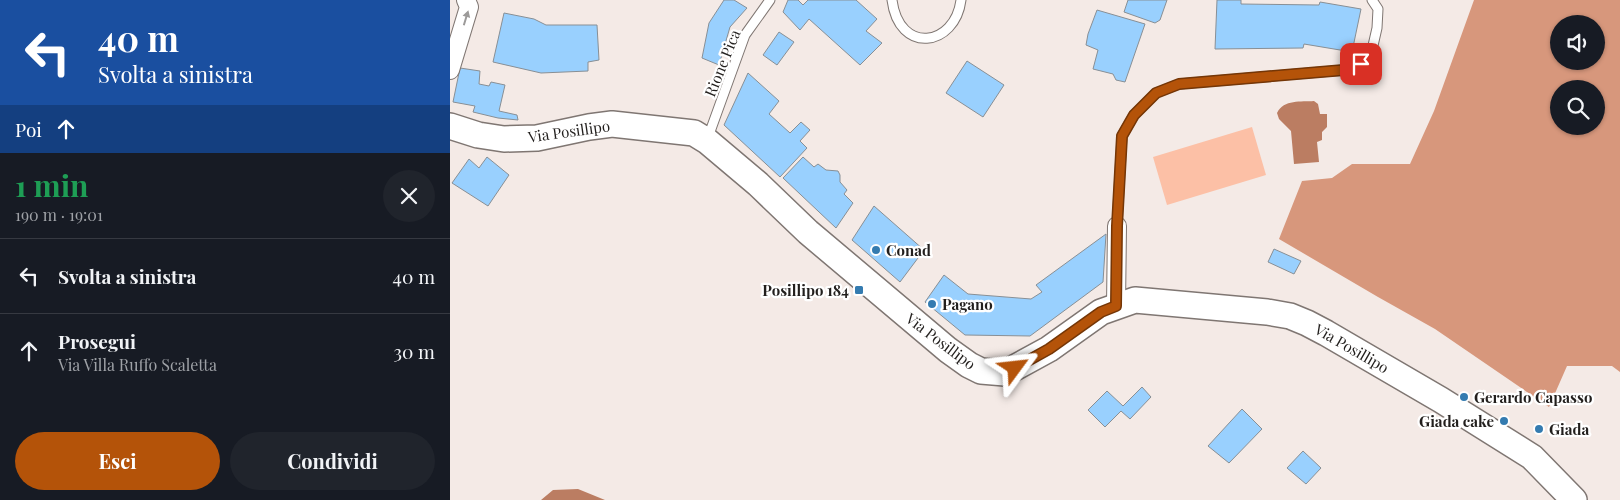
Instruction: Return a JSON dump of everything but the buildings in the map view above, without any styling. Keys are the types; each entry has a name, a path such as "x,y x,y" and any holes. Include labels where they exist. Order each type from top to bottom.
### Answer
{"street":[{"path":"450,70 469,7 466,0"},
{"name":"Via Posillipo","path":"450,126 478,135 504,139 537,138 612,124 694,133 707,141 758,184 808,232 924,329 969,365 981,371 1005,373 1049,349 1101,312 1135,300 1163,301 1290,316 1308,323 1441,400 1532,457 1574,500"},
{"path":"1116,306 1117,226"}],"lane":[{"name":"Rione Pica","path":"707,141 745,35 770,0"},
{"path":"892,0 894,14 901,26 910,34 920,39 936,37 952,23 960,8 961,0"},
{"path":"1117,226 1122,136 1134,115 1156,93 1179,84 1344,70 1361,64 1372,50 1377,28 1378,9 1372,0"}],"shaded area":[{"path":"1474,0 1620,0 1620,372 1612,366 1567,366 1549,407 1435,329 1279,239 1302,181 1332,178 1352,164 1410,164 1434,111"},
{"path":"1314,101 1318,104 1320,114 1327,114 1327,127 1322,132 1322,140 1317,142 1319,162 1294,164 1291,131 1279,119 1277,113 1288,103"},
{"path":"1252,127 1266,175 1167,205 1153,157"},
{"path":"578,489 605,500 541,500 553,490"}],"place":[{"name":"Conad","path":"876,250"},
{"name":"Posillipo 184","path":"859,290"},
{"name":"Pagano","path":"932,304"},
{"name":"Gerardo Capasso","path":"1464,397"},
{"name":"Giada cake","path":"1504,421"},
{"name":"Giada","path":"1539,429"}],"route":[{"path":"1015,368 1049,349 1101,312 1116,306 1117,226 1122,136 1134,115 1156,93 1179,84 1344,70 1361,64"}]}
